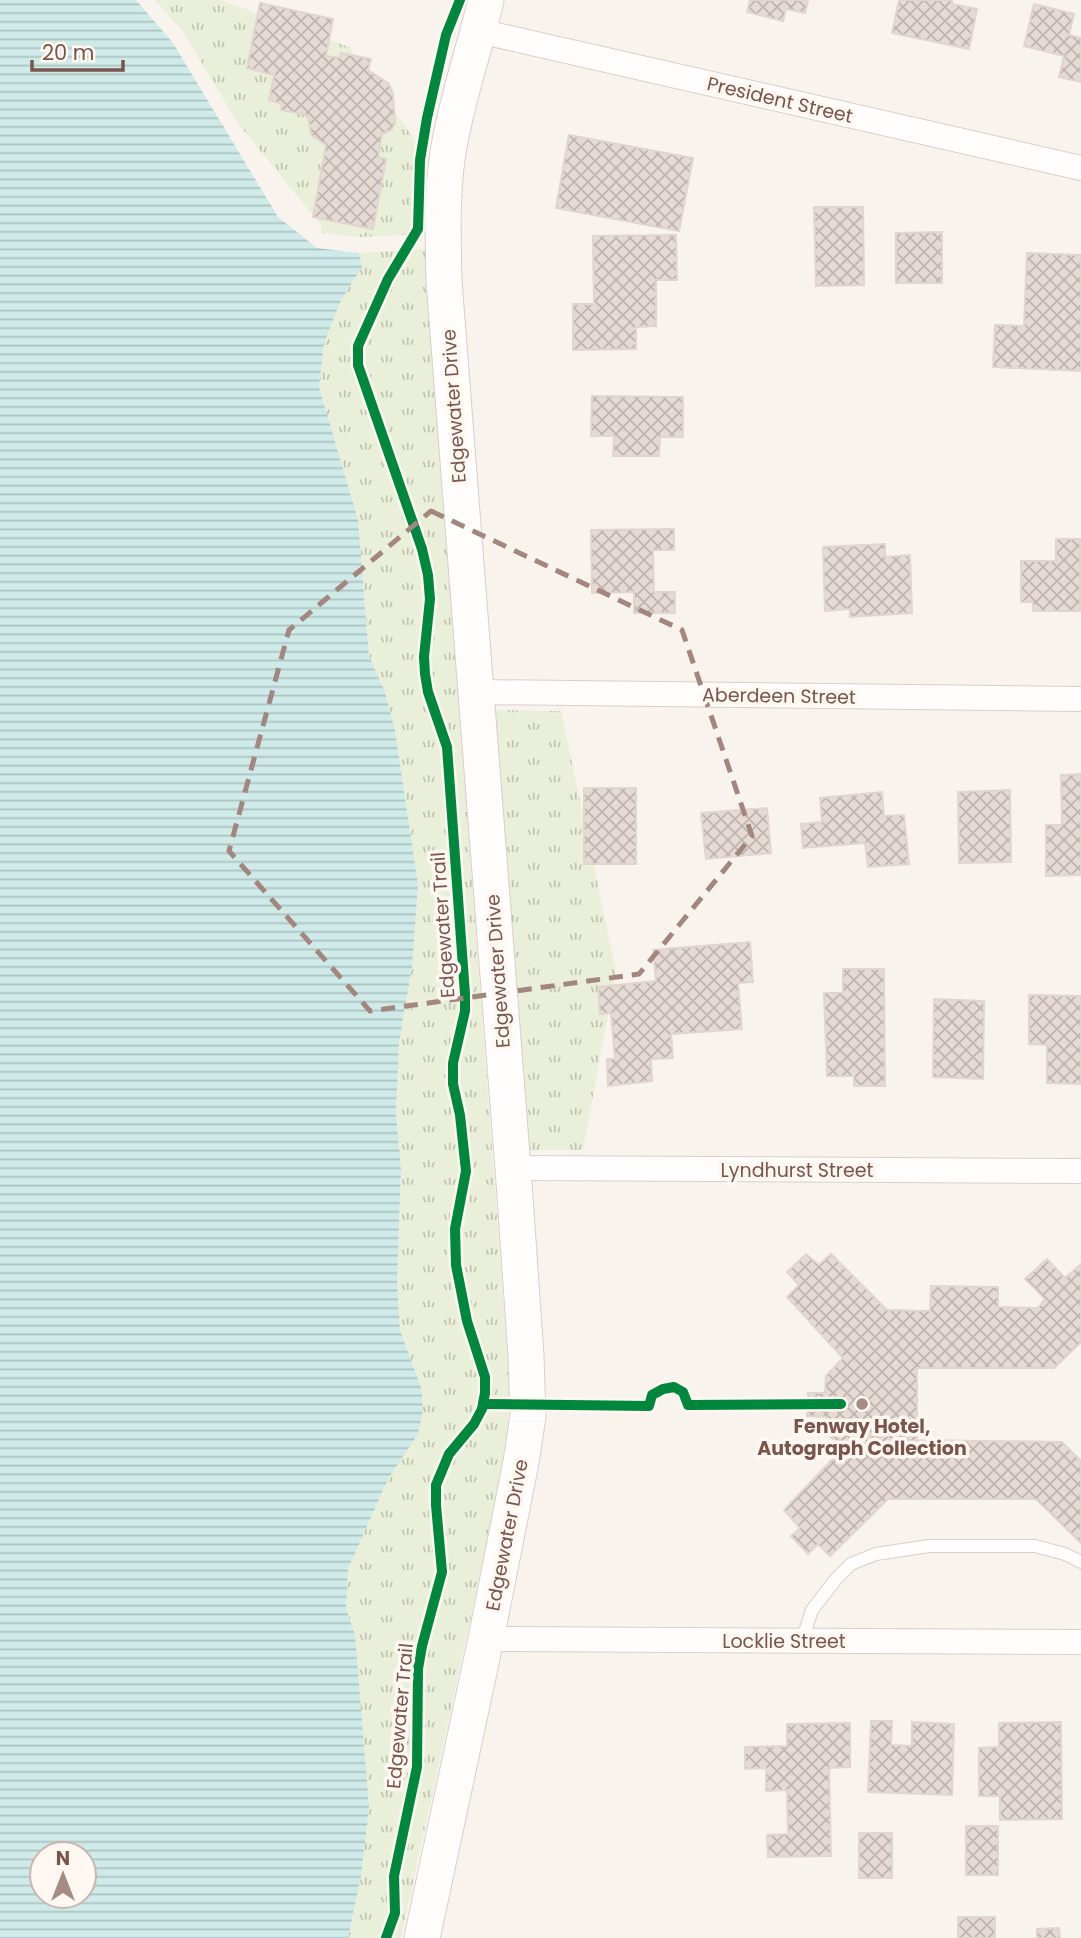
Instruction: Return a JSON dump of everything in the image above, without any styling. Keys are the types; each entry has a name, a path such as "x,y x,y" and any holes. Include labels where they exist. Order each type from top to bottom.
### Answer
{"main road":[{"name":"Edgewater Drive","path":"422,1938 522,1462 528,1416 513,1168 444,281 442,215 450,143 460,94 482,15"}],"street":[{"name":"President Street","path":"482,15 1081,168"},
{"name":"Aberdeen Street","path":"476,692 1081,699"},
{"name":"Lyndhurst Street","path":"513,1168 1081,1171"},
{"name":"Locklie Street","path":"486,1639 1081,1642"}],"lane":[{"path":"802,1641 812,1610 836,1579 851,1564 876,1554 929,1546 1035,1546 1065,1554 1081,1562"}],"highlighted area":[{"path":"431,511 682,630 752,836 639,974 370,1011 229,851 289,630"}],"green space":[{"path":"155,0 221,0 349,47 431,163 427,237 424,234 360,237 322,233 321,225 239,125 183,32"},
{"path":"425,249 509,1377 508,1418 505,1460 401,1938 348,1938 361,1876 355,1635 346,1608 348,1569 388,1479 418,1434 421,1387 400,1330 397,1281 401,1169 396,1114 399,1043 412,967 418,885 395,730 385,692 369,656 358,520 319,387 324,343 341,300 362,267 359,253"},
{"path":"493,710 561,711 616,971 583,1150 527,1150"}],"water":[{"path":"0,0 136,0 173,43 278,217 317,248 359,253 362,267 341,300 324,343 319,387 358,520 369,656 385,692 395,730 418,885 412,967 399,1043 396,1114 401,1169 397,1281 400,1330 421,1387 423,1410 418,1434 388,1479 348,1569 346,1608 355,1635 369,1807 361,1876 348,1938 0,1938"}],"building":[{"path":"750,0 808,0 805,13 786,9 783,21 747,12"},
{"path":"899,0 952,0 952,4 977,9 969,49 892,33"},
{"path":"260,3 333,19 326,56 340,58 341,53 371,59 368,70 389,84 393,94 395,123 392,129 382,134 378,157 386,159 373,229 313,217 326,145 311,135 308,115 281,110 282,104 269,100 274,75 247,68"},
{"path":"1034,4 1074,14 1069,35 1081,38 1081,82 1059,77 1064,56 1024,46"},
{"path":"569,135 693,158 679,231 556,208"},
{"path":"814,207 863,207 864,285 816,286"},
{"path":"942,232 942,283 896,283 896,233"},
{"path":"676,235 677,280 656,280 656,326 636,327 636,349 573,350 573,304 594,304 593,236"},
{"path":"1027,253 1081,255 1081,371 993,367 995,325 1024,326"},
{"path":"592,396 683,397 683,437 660,437 659,456 613,456 614,436 591,436"},
{"path":"674,529 674,550 653,550 654,592 675,592 675,613 634,613 634,592 592,593 591,530"},
{"path":"1056,539 1080,539 1080,611 1033,611 1033,602 1021,602 1021,561 1056,561"},
{"path":"885,544 885,557 910,555 912,613 850,617 850,609 825,611 823,547"},
{"path":"1081,774 1081,875 1046,876 1046,825 1062,825 1061,775"},
{"path":"584,788 636,788 636,864 584,864"},
{"path":"1010,790 1011,862 959,863 958,792"},
{"path":"882,792 884,816 904,815 909,864 868,867 865,843 803,848 801,824 822,822 820,798"},
{"path":"767,808 771,853 706,859 701,813"},
{"path":"750,942 753,982 738,983 742,1029 671,1034 673,1058 651,1059 652,1081 608,1086 607,1059 615,1059 611,1013 600,1014 598,987 656,981 653,950"},
{"path":"843,969 884,969 885,1086 854,1086 854,1076 827,1076 824,993 843,993"},
{"path":"1029,995 1081,996 1081,1084 1047,1083 1047,1045 1029,1044"},
{"path":"934,999 984,1001 983,1079 933,1077"},
{"name":"Fenway Hotel, Autograph Collection","path":"806,1254 819,1265 831,1254 887,1310 930,1311 931,1286 998,1287 998,1307 1038,1308 1045,1299 1025,1279 1047,1259 1065,1278 1081,1264 1081,1342 1054,1368 917,1368 917,1440 1062,1442 1081,1461 1081,1543 1036,1499 888,1499 830,1556 818,1544 808,1554 791,1536 800,1528 784,1510 842,1449 827,1433 827,1417 807,1416 808,1393 825,1393 826,1376 843,1358 787,1297 799,1285 787,1272"},
{"path":"871,1721 892,1721 891,1745 912,1746 912,1722 954,1724 952,1795 868,1792"},
{"path":"1061,1722 1062,1819 1000,1820 1000,1796 979,1796 979,1748 999,1747 999,1723"},
{"path":"850,1723 850,1767 829,1768 831,1856 768,1857 767,1835 788,1834 787,1790 766,1791 766,1768 745,1769 745,1747 787,1746 787,1724"},
{"path":"966,1826 998,1826 998,1875 966,1875"},
{"path":"859,1833 892,1833 892,1878 859,1878"},
{"path":"958,1917 995,1917 995,1938 958,1938"},
{"path":"1059,1928 1060,1938 1037,1938 1037,1929"}],"cycle path":[{"name":"Edgewater Trail","path":"386,1938 395,1913 394,1876 417,1767 418,1669 442,1572 436,1485 449,1454 474,1424 482,1409 485,1377 467,1321 456,1265 455,1229 466,1171 460,1115 453,1084 453,1063 465,1011 465,994 447,747 428,692 425,674 424,657 430,599 428,575 422,549 358,365 358,346 388,279 418,229 420,160 427,118 446,35 460,0"},
{"path":"483,1404 649,1406 652,1395 674,1387 683,1392 688,1405 841,1404"}],"place":[{"name":"Fenway Hotel, Autograph Collection","path":"862,1404"}]}
